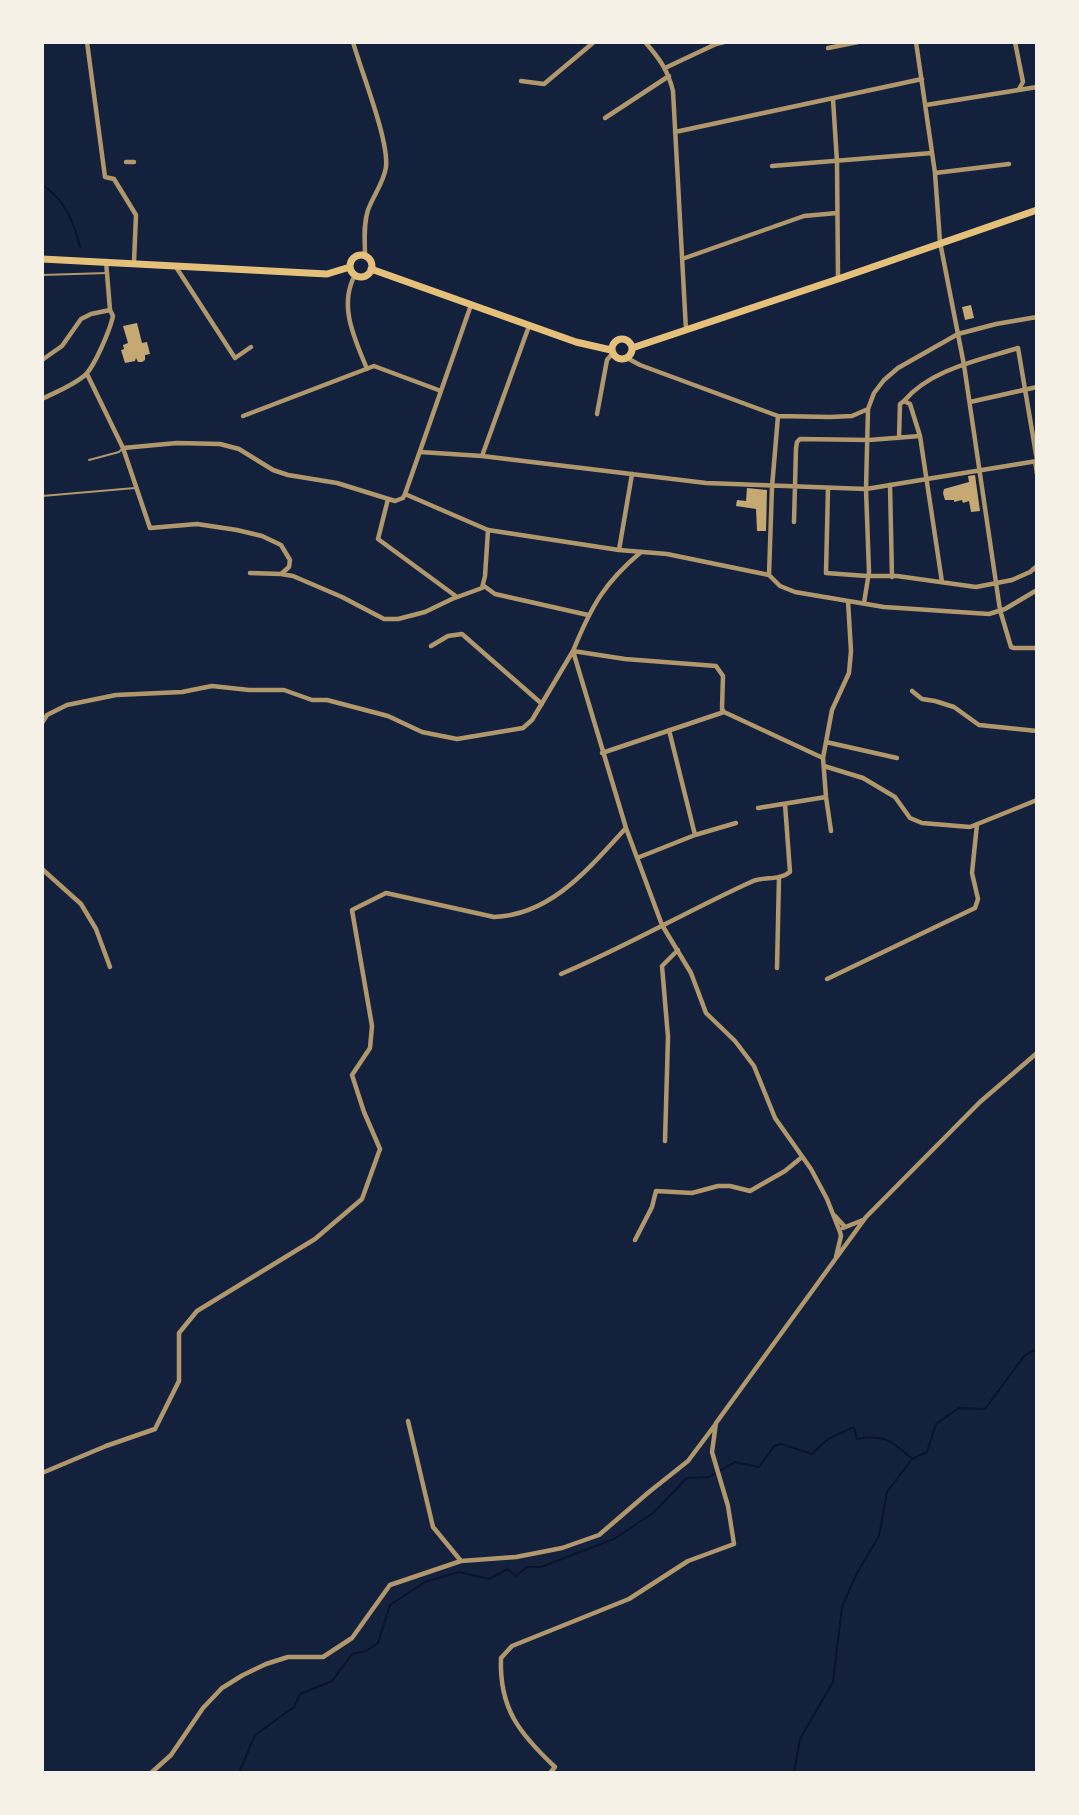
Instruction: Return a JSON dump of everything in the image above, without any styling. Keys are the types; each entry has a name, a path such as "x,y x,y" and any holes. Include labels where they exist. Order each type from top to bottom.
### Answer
{"main road":[{"path":"632,348 1037,210"},
{"path":"357,256 365,256 372,264 371,269 364,276 355,275 350,267 353,258 357,256"},
{"path":"42,258 327,274 350,267"},
{"path":"371,269 529,326 612,352 619,359 627,358 632,348 629,342 620,339 614,342 612,352"}],"street":[{"path":"87,42 100,124 105,177 114,178 136,215 134,262"},
{"path":"353,42 381,137 386,164 364,223 365,256"},
{"path":"521,81 544,84 594,42"},
{"path":"645,42 665,68 673,91 686,330"},
{"path":"665,68 724,42"},
{"path":"828,48 858,42"},
{"path":"916,42 935,173 940,242 964,365 1000,610 1011,646 1037,648"},
{"path":"1016,42 1023,82 1019,89"},
{"path":"605,118 669,76"},
{"path":"675,132 922,79"},
{"path":"926,105 1037,87"},
{"path":"833,99 837,162 838,279"},
{"path":"772,166 932,153"},
{"path":"126,162 134,162"},
{"path":"935,173 1009,164"},
{"path":"682,260 804,216 837,213"},
{"path":"42,399 87,374 110,330 113,316 110,309 106,261"},
{"path":"174,264 235,358 251,347"},
{"path":"355,275 347,300 350,325 367,369"},
{"path":"123,448 177,443 220,444 239,449 273,470 288,475 337,483 395,501 403,498 471,305"},
{"path":"42,360 62,346 81,319 110,309"},
{"path":"864,603 868,572 866,489 868,409 874,393 898,368 958,334 1036,317 1037,310"},
{"path":"482,456 529,326"},
{"path":"899,438 900,404 912,392 945,372 1018,348 1037,474"},
{"path":"597,414 607,360 612,352"},
{"path":"627,358 640,365 778,416 852,416 868,409"},
{"path":"243,416 375,366 441,391"},
{"path":"87,374 123,448 150,528 197,524 262,536 280,545 290,560 289,567 281,574"},
{"path":"970,402 1037,387"},
{"path":"904,401 910,404 920,436 942,582"},
{"path":"770,575 772,487 778,416"},
{"path":"794,522 796,448 800,439 868,440 920,436"},
{"path":"420,452 482,456 706,483 866,489 1036,460"},
{"path":"619,550 632,474"},
{"path":"890,485 892,577"},
{"path":"828,488 826,573 892,577 976,587 1012,580 1037,567"},
{"path":"405,494 488,530 619,550 667,554 770,575 780,586 795,592 848,601 989,614 1037,590"},
{"path":"388,499 378,539 457,597"},
{"path":"484,586 488,530"},
{"path":"42,723 47,716 67,705 116,695 182,692 212,686 249,690 284,690 312,700 327,700 388,716 422,732 458,739 523,728 532,720 573,651 588,615 606,586 641,552"},
{"path":"250,573 293,576 342,597 384,619 398,620 425,612 484,586"},
{"path":"484,586 495,594 588,615"},
{"path":"831,831 823,758 832,710 849,673 851,651 848,601"},
{"path":"431,646 448,636 462,634 542,704"},
{"path":"573,651 625,659 716,666 721,670 723,676 722,709 724,712"},
{"path":"573,651 626,828 662,925 692,973 706,1013 735,1041 754,1066 775,1118 811,1169 835,1216 850,1229 850,1237"},
{"path":"912,692 922,699 954,707 979,725 1037,731"},
{"path":"602,753 724,712 823,758"},
{"path":"669,730 695,835"},
{"path":"826,742 897,758"},
{"path":"824,766 863,778 895,797 910,818 922,823 970,827 1037,800"},
{"path":"758,808 826,797"},
{"path":"561,974 592,961 755,880 779,877 790,872 785,804"},
{"path":"637,858 695,835 736,823"},
{"path":"827,979 975,908 978,899 972,873 977,824"},
{"path":"42,1473 106,1446 155,1430 179,1382 179,1333 196,1311 315,1239 362,1199 380,1149 364,1112 352,1075 370,1048 372,1026 352,910 386,893 494,917 511,917 558,896 581,877 626,828"},
{"path":"42,869 81,904 96,929 110,967"},
{"path":"777,968 779,877"},
{"path":"665,1141 668,1037 662,966 678,950"},
{"path":"151,1773 171,1755 203,1708 222,1688 266,1664 288,1657 323,1657 352,1638 390,1585 461,1561 516,1557 562,1548 599,1535 688,1461 866,1217 980,1102 1037,1053"},
{"path":"635,1240 652,1207 656,1191 692,1192 718,1186 730,1186 750,1191 785,1171 802,1157"},
{"path":"827,1199 840,1234 845,1239 850,1237"},
{"path":"836,1258 840,1234 846,1227 866,1217"},
{"path":"408,1421 433,1527 461,1561"},
{"path":"550,1773 555,1767 528,1742 506,1704 500,1679 501,1658 512,1646 629,1599 688,1561 734,1544 728,1506 712,1452 716,1423"}],"lane":[{"path":"42,275 107,273"},
{"path":"89,460 119,452 123,448"},
{"path":"42,496 138,488"}],"building":[{"path":"971,305 974,318 965,320 962,307"},
{"path":"137,323 142,343 147,342 150,354 145,355 145,360 142,362 138,362 136,358 135,361 125,363 121,350 124,349 123,345 128,343 123,326"},
{"path":"975,475 980,511 971,512 969,501 963,503 962,500 954,502 954,500 945,500 944,489 969,482 968,476"},
{"path":"747,488 767,490 766,531 757,531 756,509 736,506 737,500 746,501"}],"waterway":[{"path":"42,185 56,197 67,212 80,247"},
{"path":"239,1773 255,1735 294,1707 300,1694 332,1681 352,1654 366,1651 378,1643 390,1605 425,1582 459,1572 489,1579 508,1569 516,1576 527,1567 541,1567 614,1539 653,1513 687,1478 709,1477 735,1462 759,1467 774,1446 781,1444 812,1454 828,1439 854,1427 857,1439 875,1437 888,1440 912,1459 927,1452 936,1424 959,1408 985,1409 1025,1355 1037,1349"},
{"path":"794,1773 800,1739 833,1682 842,1607 857,1573 879,1536 887,1492 912,1459"}]}
